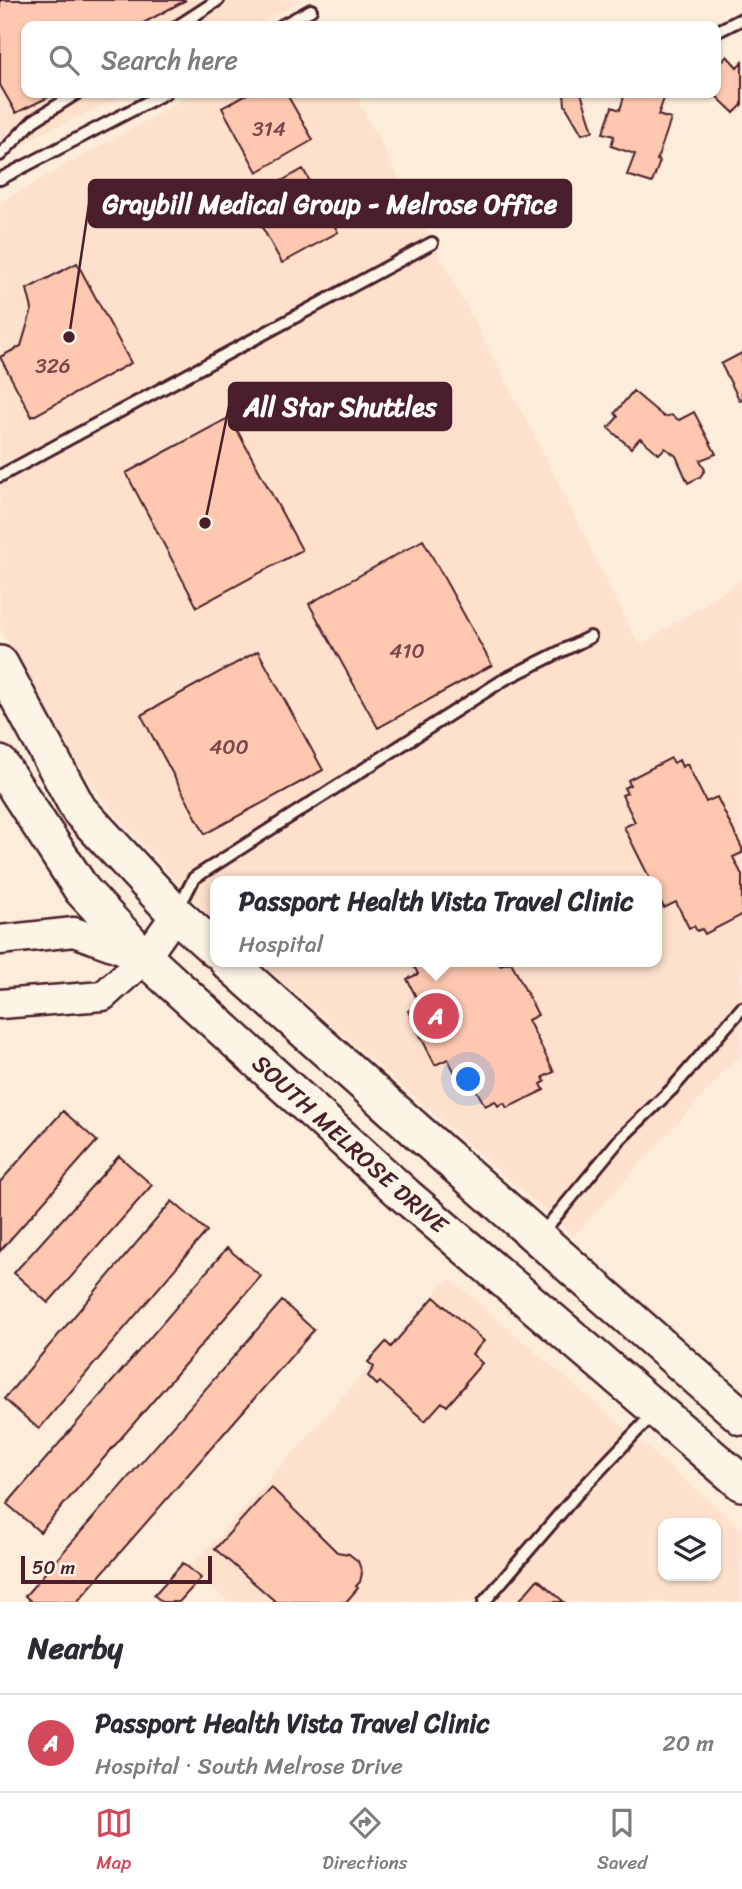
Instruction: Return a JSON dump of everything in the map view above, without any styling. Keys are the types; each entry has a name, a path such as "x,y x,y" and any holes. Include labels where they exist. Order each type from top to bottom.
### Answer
{"main road":[{"path":"0,664 79,810 176,914 210,945"},
{"name":"SOUTH MELROSE DRIVE","path":"0,764 82,890 145,958 406,1196 742,1483"},
{"path":"234,967 742,1417"}],"street":[{"path":"0,1003 103,996 145,958 176,914"},
{"path":"0,940 74,932 145,958"}],"lane":[{"path":"186,21 218,0"},
{"path":"290,21 311,10"},
{"path":"721,30 742,19"},
{"path":"0,155 33,121 69,98"},
{"path":"0,178 154,98"},
{"path":"0,477 432,243"},
{"path":"176,914 194,878 505,679 590,637"},
{"path":"537,1238 620,1139 672,1089 742,1008"},
{"path":"484,1602 657,1409"}],"shaded area":[{"path":"0,0 302,0 263,21 21,21 21,98 120,98 0,152"},
{"path":"187,98 357,98 530,427 639,646 742,580 742,1052 574,1236 266,967 662,967 662,876 210,876 210,918 113,812 90,782 60,739 0,628 0,202"},
{"path":"449,1278 742,1529 742,1602 228,1602 190,1568"}],"building":[{"path":"0,0 186,0 147,21 21,21 21,98 47,98 16,113 0,85"},
{"path":"727,56 737,67 742,62 742,105 734,113 718,98 721,98 721,63"},
{"path":"240,98 289,98 313,140 257,172 222,108"},
{"path":"564,98 583,98 593,131 582,134 565,105"},
{"path":"624,98 664,98 658,115 671,119 652,183 627,175 635,154 611,146 614,136 603,133 612,107 620,110"},
{"path":"303,169 338,232 282,263 247,200"},
{"path":"77,263 131,363 32,417 0,357 21,346 32,309 27,289"},
{"path":"742,353 742,400 740,401 721,364"},
{"path":"633,391 664,417 671,415 679,420 694,412 716,454 700,460 705,470 700,477 688,483 676,456 665,448 659,454 640,438 631,448 608,428 618,417 615,413"},
{"path":"230,417 302,550 197,607 126,473"},
{"path":"423,540 492,665 378,728 309,604"},
{"path":"258,651 323,770 205,834 141,715"},
{"path":"671,758 674,763 679,760 682,767 687,764 706,802 717,797 742,848 742,853 733,857 742,875 742,915 705,934 702,929 697,931 694,926 689,928 676,902 664,908 662,876 648,876 624,827 635,822 622,795 627,793 624,788 630,785 628,780"},
{"path":"414,967 514,967 538,1015 528,1020 554,1072 543,1077 545,1082 541,1084 544,1090 507,1108 504,1103 498,1106 495,1101 485,1106 471,1080 461,1085 448,1059 435,1065 408,1011 420,1005 407,979 418,974"},
{"path":"63,1111 97,1141 0,1251 0,1182"},
{"path":"119,1156 152,1185 48,1303 14,1273"},
{"path":"172,1201 207,1231 39,1429 4,1399"},
{"path":"227,1248 261,1276 40,1532 7,1504"},
{"path":"434,1297 484,1341 472,1354 482,1363 447,1406 442,1402 425,1421 380,1382 377,1385 368,1376 374,1367 368,1362 386,1342 391,1347"},
{"path":"282,1301 314,1330 77,1602 32,1602 25,1596"},
{"path":"271,1487 337,1552 349,1554 358,1561 362,1573 360,1582 346,1602 276,1602 215,1549"},
{"path":"183,1563 201,1578 179,1602 162,1602 154,1595"},
{"path":"538,1579 564,1602 518,1602"}],"place":[{"name":"Graybill Medical Group - Melrose Office","path":"69,337"},
{"name":"All Star Shuttles","path":"205,523"},
{"name":"Passport Health Vista Travel Clinic","path":"436,1016"}]}
